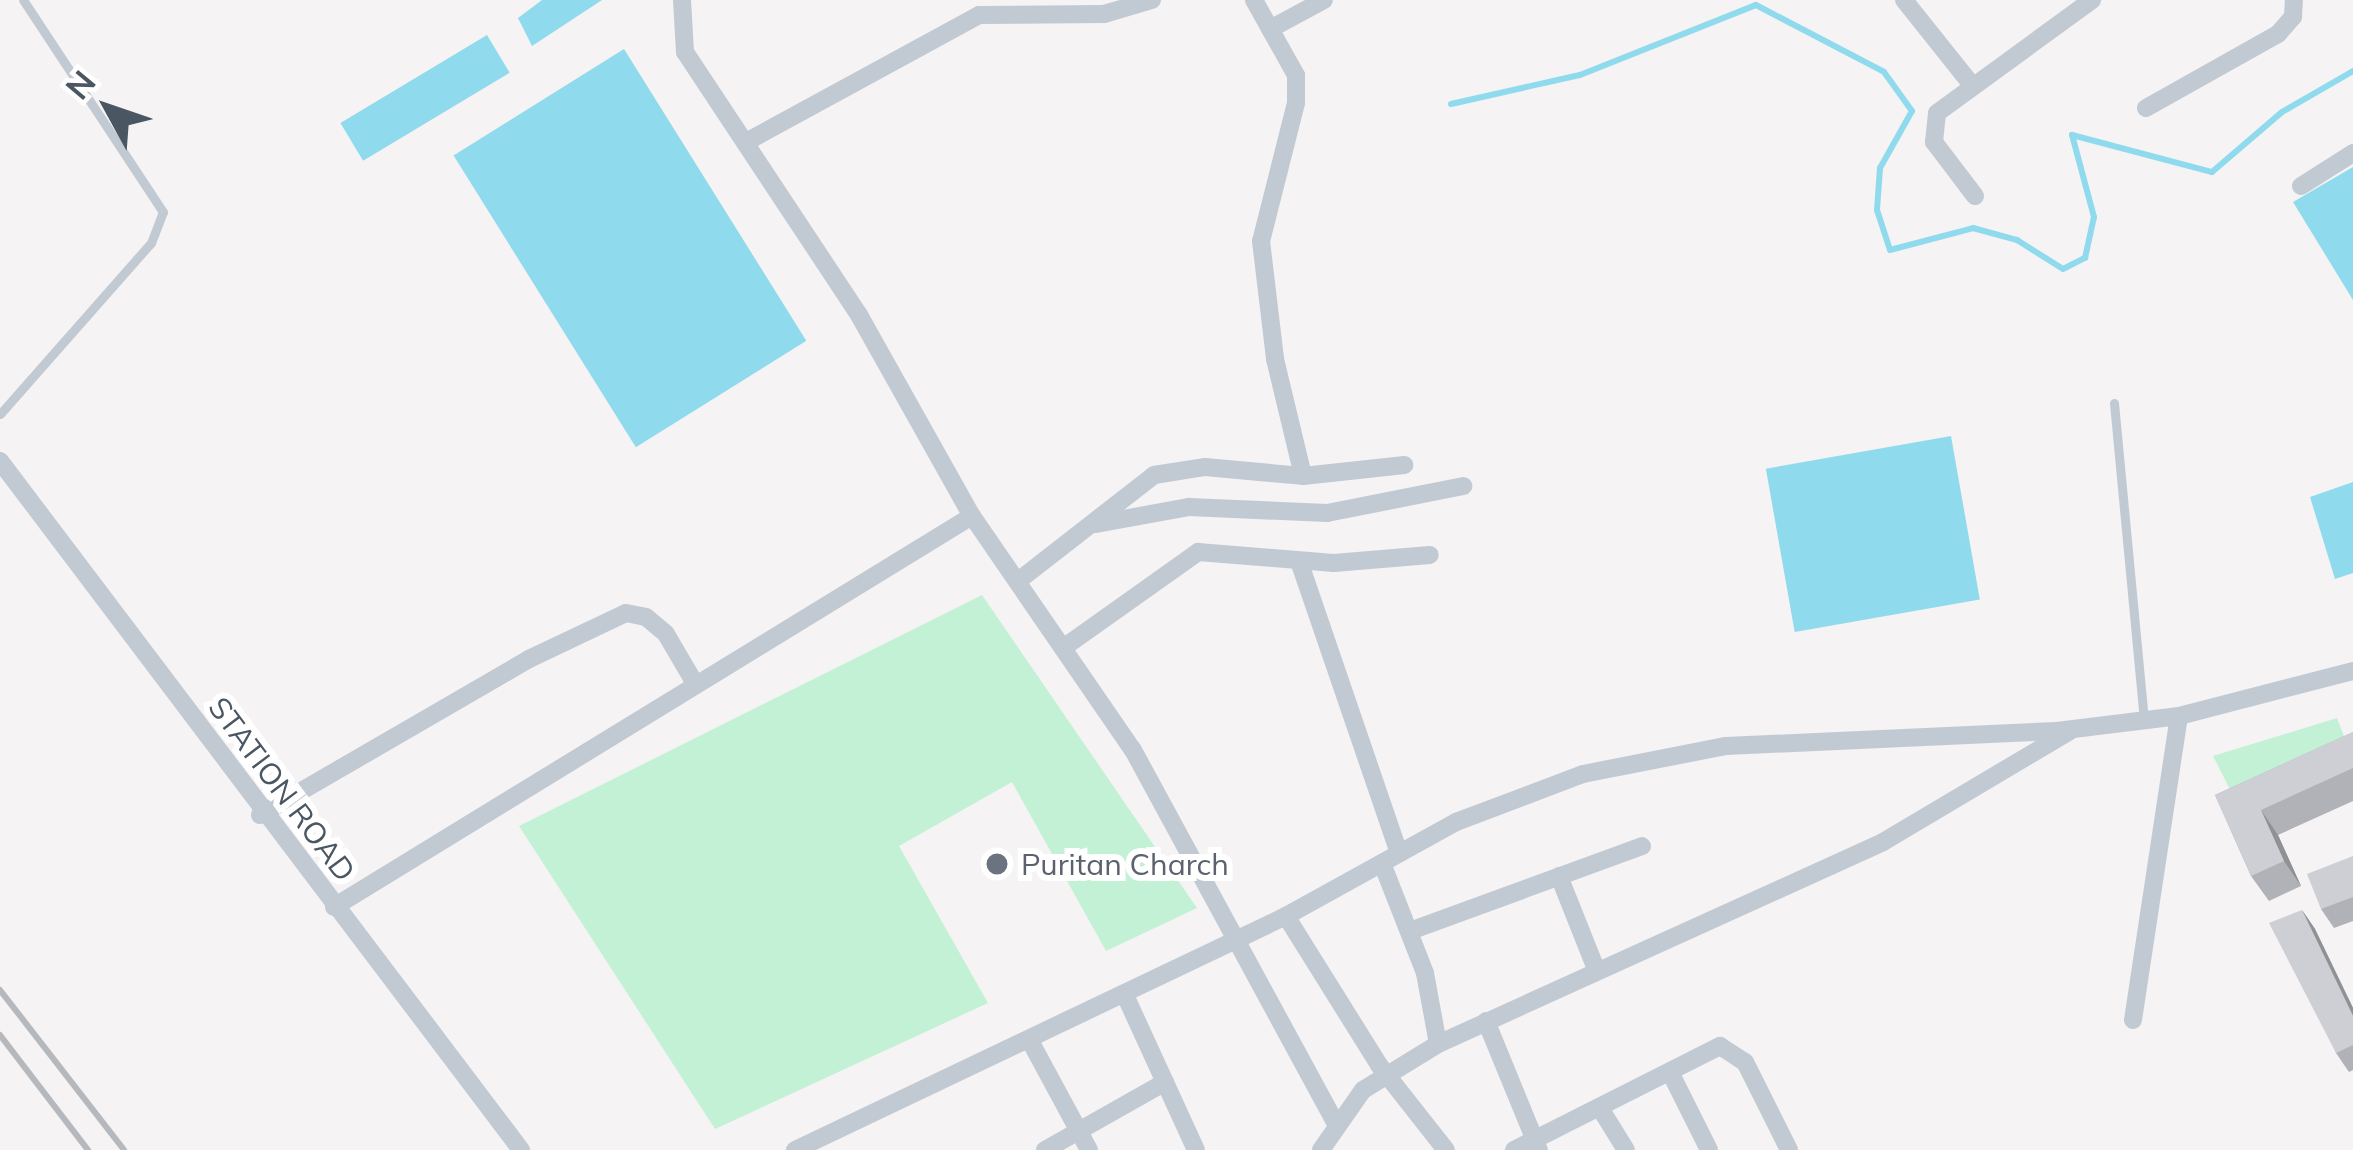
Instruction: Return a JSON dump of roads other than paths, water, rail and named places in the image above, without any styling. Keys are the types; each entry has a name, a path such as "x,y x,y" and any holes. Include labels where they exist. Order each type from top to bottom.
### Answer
{"street":[{"path":"682,0 686,52 894,371 972,516 1133,750 1239,938 1332,1141"},
{"path":"748,141 979,14 1104,14 1152,0"},
{"path":"1254,0 1297,90 1261,242 1275,359 1303,476"},
{"path":"1270,29 1324,0"},
{"path":"1904,0 1971,84"},
{"path":"2146,107 2278,34 2293,17 2294,0"},
{"path":"1975,196 1934,142 1932,128 1947,100 2081,3"},
{"path":"2301,186 2353,153"},
{"name":"STATION ROAD","path":"0,461 260,815 520,1150"},
{"path":"1018,581 1096,524 1134,485 1179,468 1303,476 1404,465"},
{"path":"1096,524 1189,508 1327,513 1463,485"},
{"path":"334,907 693,680 972,516"},
{"path":"1063,648 1198,552 1299,561 1430,555"},
{"path":"1299,561 1439,1021 1438,1044"},
{"path":"260,815 529,658 626,613 646,617 667,634 693,680"},
{"path":"795,1150 1286,916 1516,795 1703,750 2074,729 2179,716 2353,671"},
{"path":"2133,1020 2179,716"},
{"path":"1332,1141 1363,1090 1438,1044 1883,842 2074,729"},
{"path":"1410,931 1642,846"},
{"path":"1558,876 1596,969"},
{"path":"1286,916 1387,1075 1446,1150"},
{"path":"1125,994 1196,1150"},
{"path":"1486,1022 1536,1143"},
{"path":"1029,1039 1085,1141"},
{"path":"1514,1150 1536,1143 1720,1046 1733,1050 1789,1150"},
{"path":"1670,1072 1709,1150"},
{"path":"1045,1150 1085,1141 1165,1082"},
{"path":"1600,1108 1626,1150"}],"lane":[{"path":"0,414 151,243 163,212 23,0"},
{"path":"2114,403 2144,719"}],"water":[{"path":"542,0 602,0 532,46 518,18"},
{"path":"487,35 510,73 363,161 340,123"},
{"path":"624,49 806,341 636,447 454,156"},
{"path":"2353,167 2353,300 2293,202"},
{"path":"1951,436 1980,599 1795,632 1766,469"},
{"path":"2353,482 2353,573 2335,579 2310,497"}],"waterway":[{"path":"1451,104 1580,75 1756,5 1884,72 1912,111 1880,168 1877,210 1890,250 1973,228 2017,240 2063,269 2085,258 2094,217 2072,135 2212,172 2282,112 2353,71"}],"railway":[{"path":"0,990 124,1150"},
{"path":"0,1035 88,1150"}],"place":[{"name":"Puritan Charch","path":"997,864"}]}
